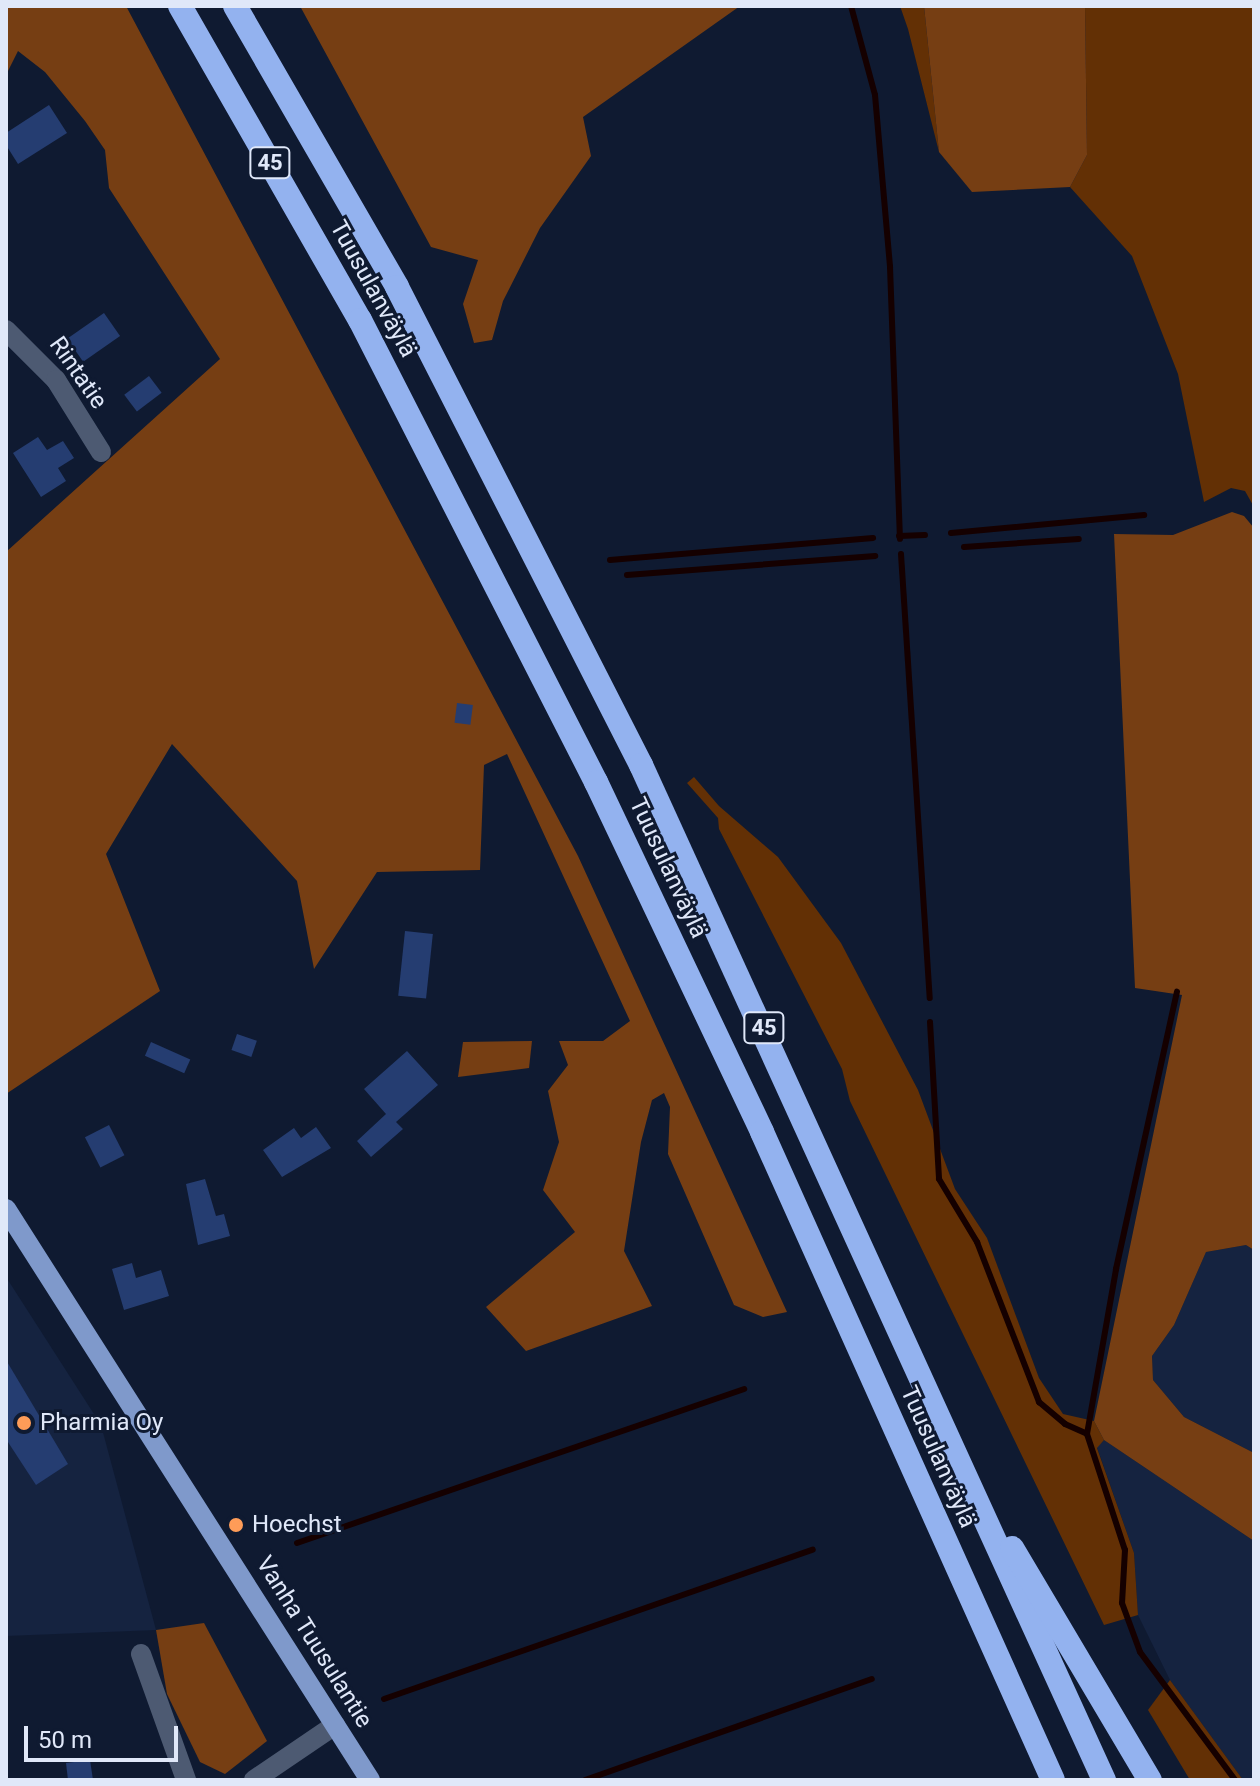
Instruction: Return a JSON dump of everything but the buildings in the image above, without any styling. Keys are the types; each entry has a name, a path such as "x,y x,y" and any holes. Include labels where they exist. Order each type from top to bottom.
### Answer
{"highway":[{"name":"Tuusulanväylä","path":"180,6 360,320 596,782 768,1146 1053,1780"},
{"name":"Tuusulanväylä","path":"235,6 397,287 641,765 1104,1780"},
{"path":"968,1480 1043,1596 1082,1672 1150,1780"}],"main road":[{"name":"Vanha Tuusulantie","path":"6,1209 370,1780"}],"street":[{"name":"Rintatie","path":"6,330 56,380 101,452"},
{"path":"141,1654 186,1780"},
{"path":"254,1780 335,1725"}],"shaded area":[{"path":"6,6 126,6 578,856 787,1312 763,1317 734,1305 668,1154 670,1107 664,1093 652,1100 641,1142 624,1251 652,1306 526,1351 486,1307 575,1232 543,1190 559,1142 548,1091 568,1065 559,1041 603,1041 630,1021 507,754 484,765 480,870 377,872 314,969 297,881 172,744 106,854 160,991 6,1094 6,552 220,359 109,188 105,150 85,121 45,72 18,51 6,75"},
{"path":"300,6 740,6 583,117 591,156 540,228 503,301 492,340 474,343 463,304 478,260 431,247"},
{"path":"900,6 924,6 939,152 908,29"},
{"path":"924,6 1085,6 1087,155 1070,187 972,192 939,152"},
{"path":"1085,6 1254,6 1254,507 1245,491 1231,488 1204,502 1178,374 1132,256 1070,187 1087,155"},
{"path":"1232,512 1244,516 1254,528 1254,1250 1246,1245 1206,1252 1174,1325 1152,1356 1153,1380 1184,1417 1254,1453 1254,1541 1104,1440 1094,1421 1182,995 1135,988 1114,534 1173,535"},
{"path":"694,777 719,806 778,857 841,943 918,1090 955,1189 987,1238 1039,1378 1063,1414 1094,1421 1104,1440 1097,1448 1134,1553 1138,1615 1104,1625 850,1101 842,1069 719,829 718,818 687,783"},
{"path":"532,1041 529,1068 458,1077 463,1042"},
{"path":"1246,1245 1254,1250 1254,1453 1184,1417 1153,1380 1152,1356 1174,1325 1206,1252"},
{"path":"6,1277 101,1425 156,1630 6,1636"},
{"path":"1104,1440 1254,1541 1254,1780 1243,1780 1170,1680 1138,1615 1134,1553 1097,1447"},
{"path":"204,1623 267,1741 225,1774 200,1762 167,1694 156,1630"},
{"path":"1170,1680 1243,1780 1190,1780 1148,1710"}],"waterway":[{"path":"851,6 875,95 890,267 900,539"},
{"path":"951,533 1144,515"},
{"path":"899,536 925,535"},
{"path":"610,560 873,538"},
{"path":"964,547 1079,539"},
{"path":"901,554 930,998"},
{"path":"627,575 875,556"},
{"path":"1087,1434 1116,1269 1177,992"},
{"path":"930,1022 939,1179 977,1242 1039,1402 1065,1424 1087,1434 1125,1550 1122,1603 1140,1652 1235,1780"},
{"path":"297,1543 744,1389"},
{"path":"384,1699 813,1550"},
{"path":"585,1780 872,1679"}],"place":[{"name":"Pharmia Oy","path":"24,1423"},
{"name":"Hoechst","path":"236,1525"}]}
